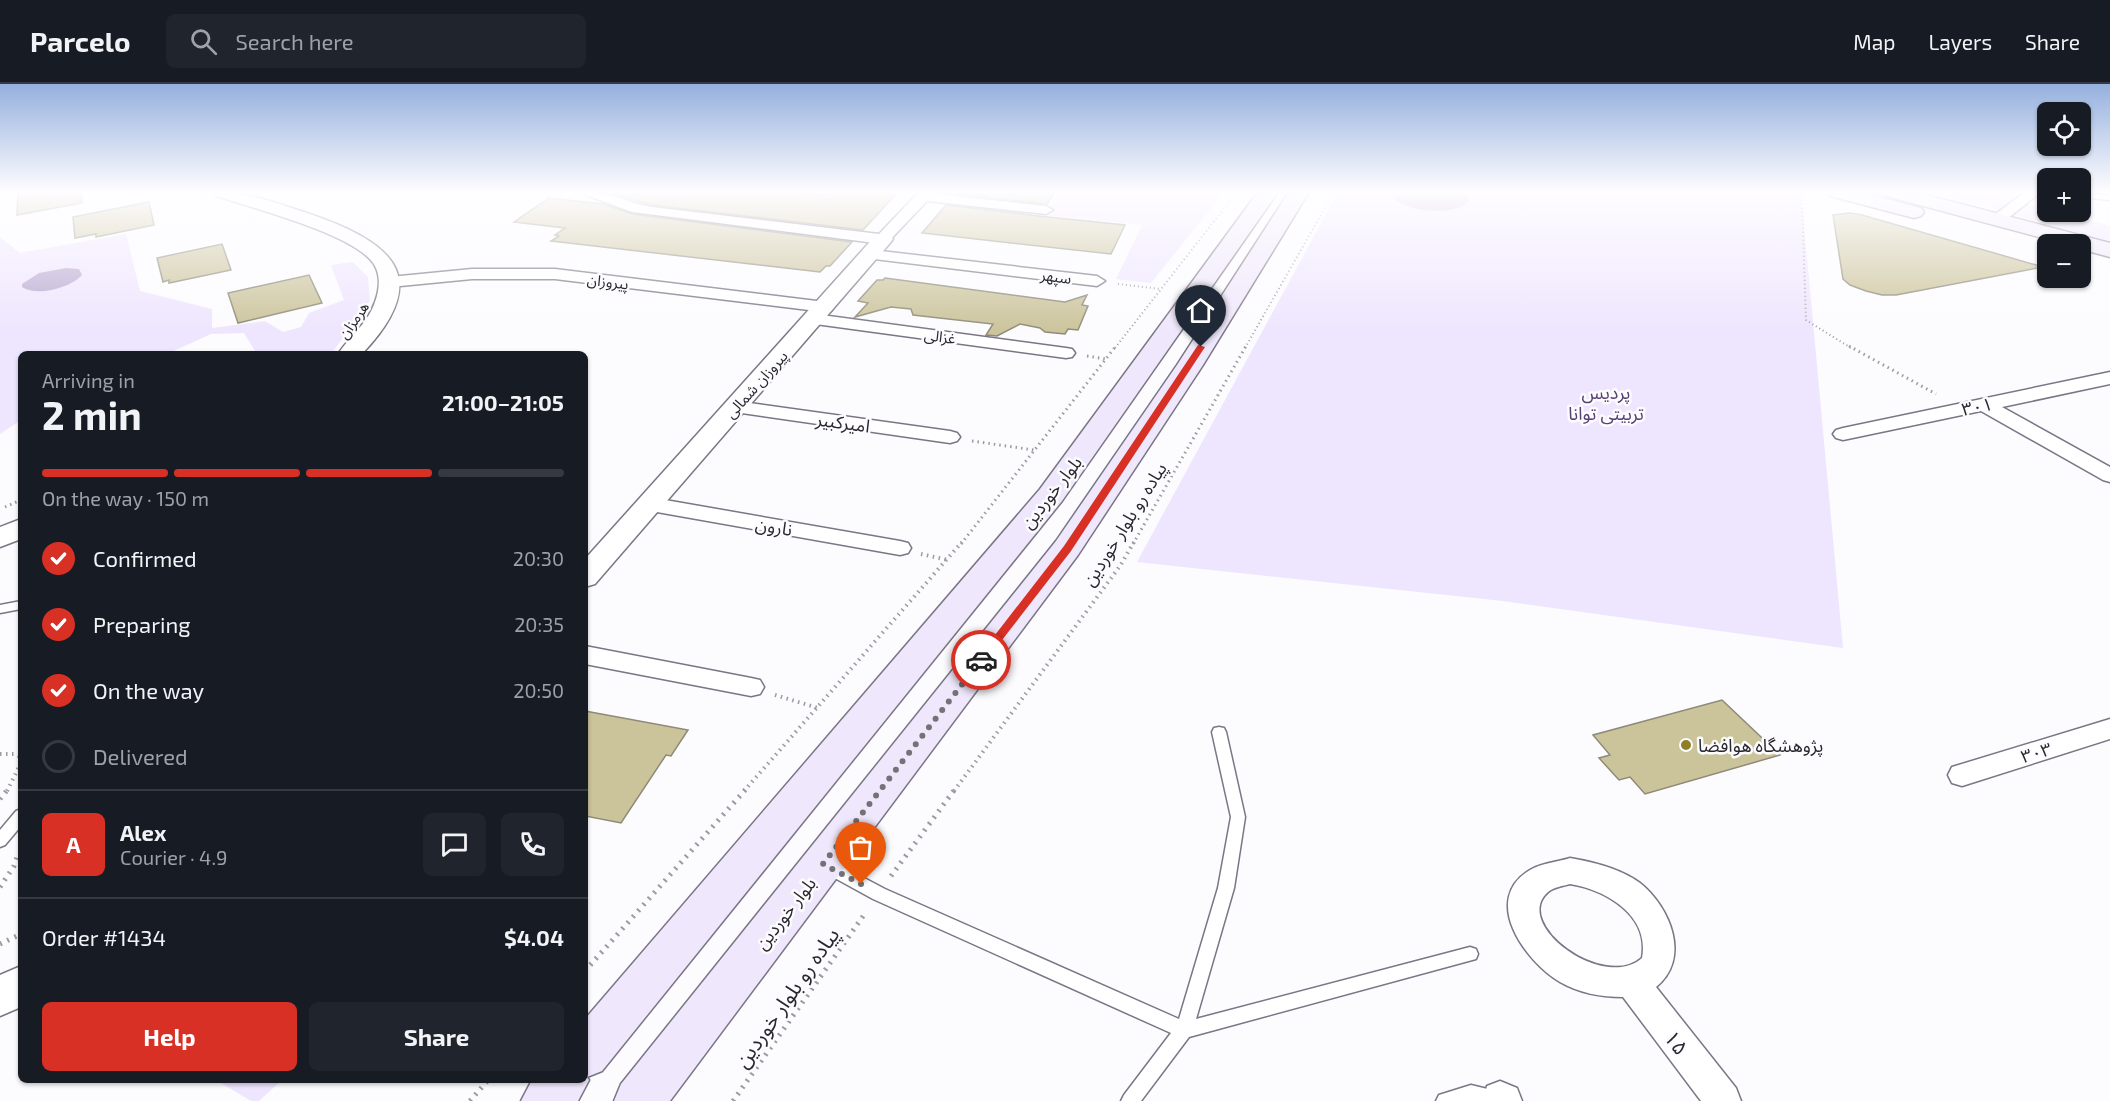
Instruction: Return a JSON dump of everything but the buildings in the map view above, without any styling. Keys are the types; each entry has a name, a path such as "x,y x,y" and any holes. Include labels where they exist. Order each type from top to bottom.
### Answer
{"main road":[{"name":"بلوار خوردین","path":"588,1051 1051,495 1234,239"},
{"name":"بلوار خوردین","path":"639,1101 1067,549 1190,365 1269,239"},
{"path":"2013,239 2037,246"},
{"path":"2072,239 2110,250"},
{"path":"2091,261 2110,267"},
{"path":"546,1101 561,1083"}],"street":[{"path":"355,239 374,251 385,264 390,282"},
{"name":"سپهر","path":"829,239 1097,281"},
{"name":"پیروزان شمالی","path":"588,574 885,239"},
{"name":"پیروزان","path":"390,282 472,274 555,274 819,313"},
{"name":"هرمزان","path":"351,351 380,316 390,282"},
{"name":"غزالی","path":"819,313 1066,353"},
{"name":"۳۰۱","path":"1843,434 2110,378"},
{"name":"امیرکبیر","path":"735,407 950,437"},
{"path":"1973,407 2110,476"},
{"name":"نارون","path":"648,504 900,549"},
{"path":"0,538 18,529"},
{"path":"588,656 751,687"},
{"name":"۳۰۳","path":"1962,775 2110,729"},
{"name":"۱۵","path":"1631,982 1723,1101"},
{"path":"0,997 18,987"}],"lane":[{"path":"0,609 18,606"},
{"path":"1130,1101 1184,1030 1226,888 1238,817 1219,732"},
{"path":"0,841 18,820"},
{"path":"823,864 879,894 1184,1030 1470,954"},
{"path":"1444,1101 1471,1094 1502,1100"}],"path":[{"path":"588,968 948,560 1200,239"},
{"name":"پیاده رو بلوار خوردین","path":"887,881 1120,566 1307,239"},
{"path":"1805,239 1806,320 1869,359 1973,407"},
{"path":"1097,281 1161,289"},
{"path":"950,437 1034,450"},
{"path":"0,510 18,502"},
{"path":"751,687 818,708"},
{"path":"0,754 18,756"},
{"path":"0,799 9,788 18,769"},
{"path":"0,887 18,856"},
{"name":"پیاده رو بلوار خوردین","path":"734,1101 866,912"},
{"path":"0,944 18,935"},
{"path":"470,1101 486,1083"}],"green space":[{"path":"0,239 20,253 96,239 127,239 140,291 212,309 212,328 265,321 283,332 301,327 309,313 344,300 331,265 353,262 368,277 370,301 333,351 255,351 244,333 211,334 174,351 18,351 18,422 0,434"},
{"path":"1135,239 1186,239 1151,283 1116,279"},
{"name":"پردیس تربیتی توانا","path":"1312,239 1805,239 1843,648 1503,601 1137,562"},
{"path":"221,1083 279,1083 259,1101 251,1101"}],"shaded area":[{"path":"66,268 79,269 82,275 70,284 53,290 36,291 22,287 22,284 39,273"}],"way so far":[{"path":"861,884 823,864 981,660"}],"place":[{"name":"پژوهشگاه هوافضا","path":"1686,745"}],"route":[{"path":"981,660 1067,549 1201,347"}]}
